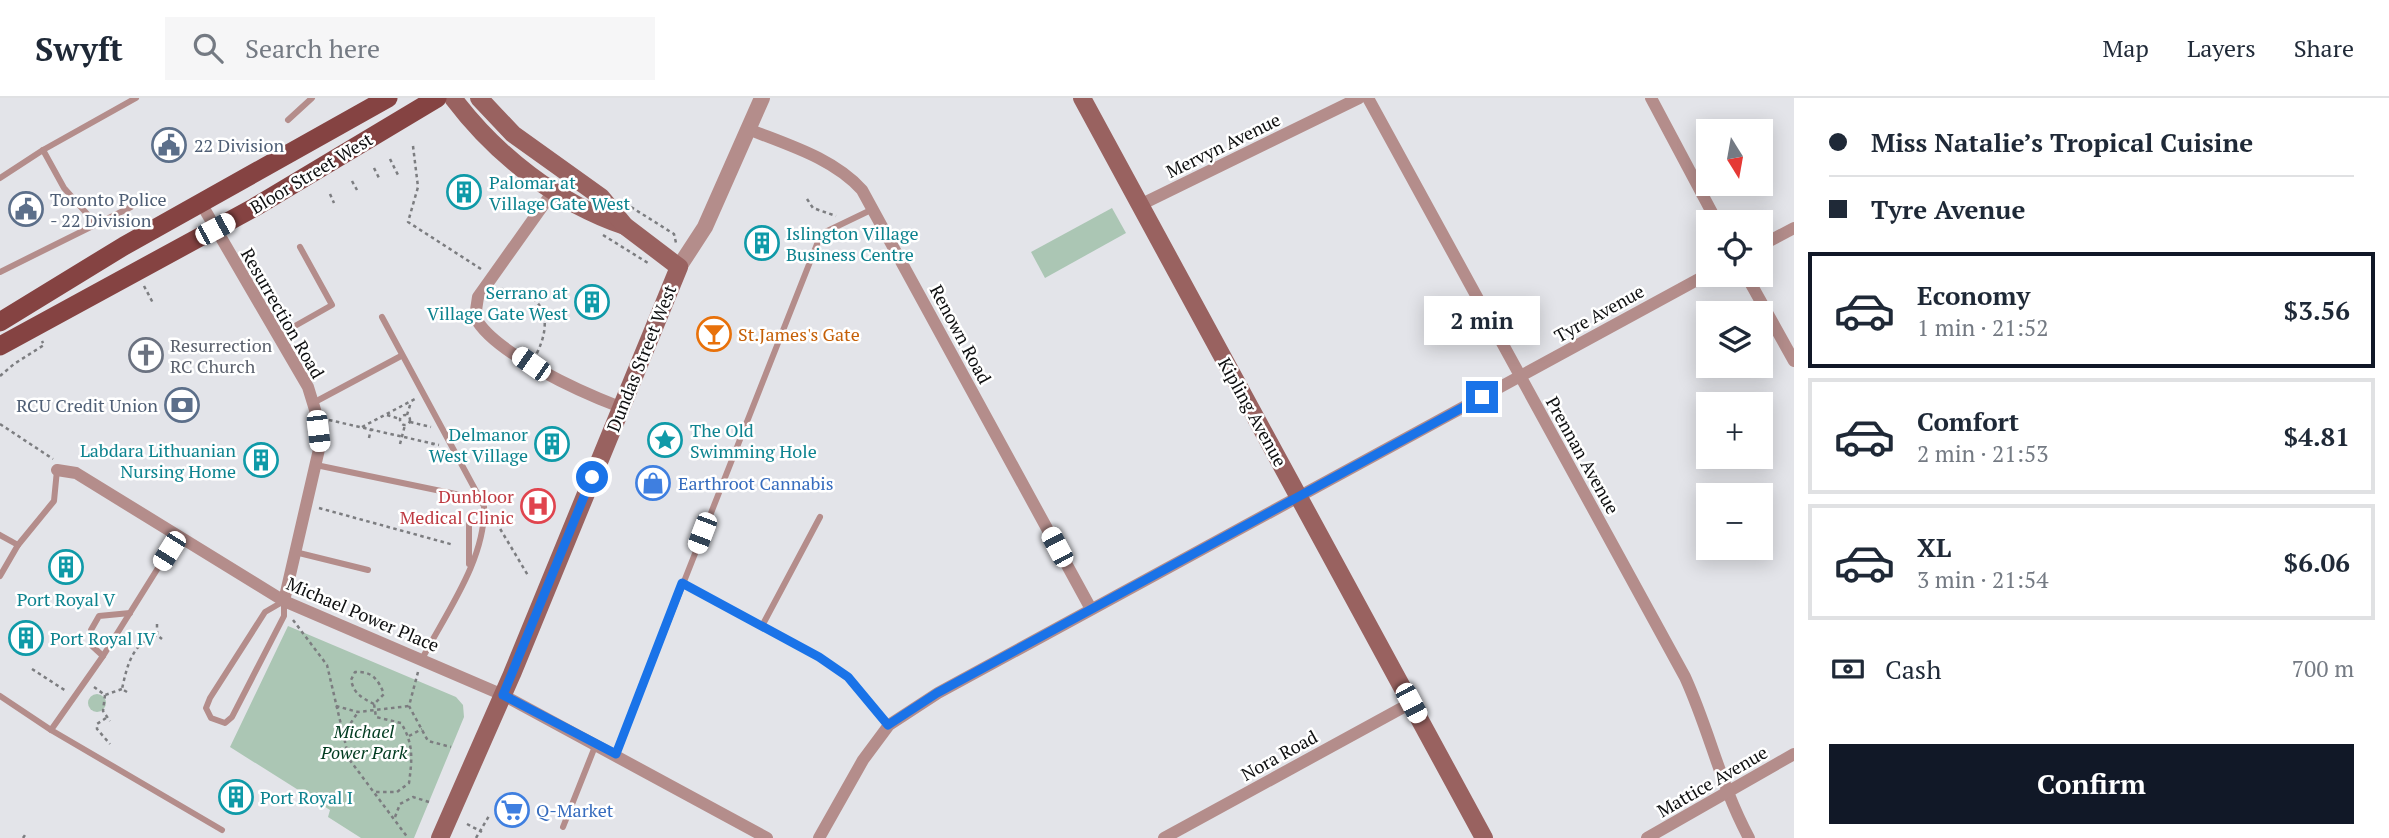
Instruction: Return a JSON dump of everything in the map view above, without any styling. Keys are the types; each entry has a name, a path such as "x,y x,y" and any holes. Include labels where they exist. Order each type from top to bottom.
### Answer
{"main road":[{"name":"Bloor Street West","path":"0,322 124,246 202,205 388,98"},
{"name":"Bloor Street West","path":"0,346 215,229 437,98"},
{"name":"Dundas Street West","path":"453,98 495,147 589,214 625,226"},
{"name":"Dundas Street West","path":"440,838 503,695 679,267 625,226 601,197 513,134 479,98"},
{"name":"Kipling Avenue","path":"1082,98 1485,838"}],"street":[{"name":"Dundas Street West","path":"679,267 705,227 762,98"},
{"name":"Mervyn Avenue","path":"1140,205 1359,98"},
{"name":"Prennan Avenue","path":"1368,98 1685,677 1701,713 1725,791 1749,838"},
{"path":"1651,98 1711,210"},
{"name":"Renown Road","path":"748,129 846,173 862,190 1091,609"},
{"path":"554,190 485,288 474,308 478,323 531,364 564,385 620,407"},
{"name":"Resurrection Road","path":"202,205 308,387 316,417 320,445 284,601"},
{"path":"1773,239 1794,228"},
{"name":"Tyre Avenue","path":"819,838 863,760 888,725 937,693 1696,281"},
{"path":"1753,287 1794,361"},
{"name":"Michael Power Place","path":"57,470 76,473 284,601 503,695 597,743 767,838"},
{"name":"Nora Road","path":"1164,838 1411,703"},
{"name":"Mattice Avenue","path":"1647,838 1725,791 1794,754"}],"lane":[{"path":"0,178 43,150 136,98"},
{"path":"288,120 312,98"},
{"path":"43,150 64,188 96,224"},
{"path":"0,272 131,207"},
{"path":"616,754 821,234 873,209"},
{"path":"277,336 332,304 300,247"},
{"path":"382,317 484,506 485,529 469,567 422,659"},
{"name":"Resurrection Road","path":"313,403 401,356"},
{"path":"315,465 465,496"},
{"path":"0,576 18,545 54,501 57,470"},
{"path":"762,626 820,517"},
{"path":"469,520 469,567"},
{"path":"0,535 18,545"},
{"path":"51,730 103,656 178,536"},
{"path":"294,552 368,570"},
{"path":"682,583 848,677 888,725"},
{"path":"284,601 284,616 232,717 225,723 211,718 206,708 210,698 265,612 284,601"},
{"path":"103,656 91,645 91,630 99,616 130,613"},
{"path":"0,696 51,730 222,830"},
{"path":"563,827 597,743"}],"path":[{"path":"413,146 418,187 408,222 482,269"},
{"path":"390,159 399,177"},
{"path":"374,168 379,177"},
{"path":"352,181 357,190"},
{"path":"330,194 334,203"},
{"path":"807,199 813,208 837,216 841,225"},
{"name":"Dundas Street West","path":"601,234 642,262 650,263"},
{"path":"144,286 153,303"},
{"path":"485,288 525,292 540,304 546,320 546,337 531,364"},
{"path":"0,376 44,345 41,341"},
{"path":"362,427 422,395"},
{"path":"400,419 406,415 411,402"},
{"path":"386,415 400,419 405,425"},
{"path":"406,415 410,422"},
{"path":"316,417 455,450"},
{"path":"400,444 405,425 410,422 443,430"},
{"path":"0,424 55,460 57,470"},
{"path":"369,438 371,429"},
{"path":"389,442 391,434"},
{"path":"410,447 412,439"},
{"path":"431,452 433,443"},
{"path":"306,504 454,545"},
{"path":"484,506 504,531 530,577"},
{"path":"284,601 294,623 327,665 349,759 408,838"},
{"path":"157,624 157,635"},
{"path":"157,635 162,639"},
{"path":"122,689 132,655 142,643 157,635"},
{"path":"422,659 409,706 428,741 452,747"},
{"path":"32,670 74,696"},
{"path":"355,671 370,673 380,682 384,694 374,704 360,697 355,690 351,680 355,671"},
{"path":"87,679 105,695 107,701 103,711 108,719 97,724 97,729 110,744"},
{"path":"122,689 127,692"},
{"path":"105,695 122,689"},
{"path":"374,704 376,717 401,723 410,736 413,755 409,783 397,792 376,792"},
{"path":"336,706 358,712 409,706"},
{"path":"343,736 358,712"},
{"path":"410,736 422,729"},
{"path":"394,818 400,804 412,797 429,802"},
{"path":"476,838 488,816"},
{"path":"467,824 481,831"}],"green space":[{"path":"1112,208 1126,233 1045,278 1031,252"},
{"name":"Michael Power Park","path":"288,626 456,697 463,705 464,717 414,838 361,838 328,817 330,810 230,747"},
{"path":"97,694 103,697 106,703 103,709 97,712 91,709 88,703 91,697"}],"place":[{"name":"22 Division","path":"169,145"},
{"name":"Palomar at Village Gate West","path":"464,192"},
{"name":"Toronto Police - 22 Division","path":"26,209"},
{"name":"Islington Village Business Centre","path":"762,243"},
{"name":"Serrano at Village Gate West","path":"592,302"},
{"name":"St.James's Gate","path":"714,334"},
{"name":"Resurrection RC Church","path":"146,355"},
{"name":"RCU Credit Union","path":"182,405"},
{"name":"The Old Swimming Hole","path":"665,440"},
{"name":"Delmanor West Village","path":"552,444"},
{"name":"Labdara Lithuanian Nursing Home","path":"261,460"},
{"name":"Earthroot Cannabis","path":"653,483"},
{"name":"Dunbloor Medical Clinic","path":"538,506"},
{"name":"Port Royal V","path":"66,567"},
{"name":"Port Royal IV","path":"26,638"},
{"name":"Port Royal I","path":"236,797"},
{"name":"Q-Market","path":"512,810"}],"route":[{"path":"592,477 503,695 616,754 682,583 819,657 848,677 888,725 937,693 1482,397"}]}
